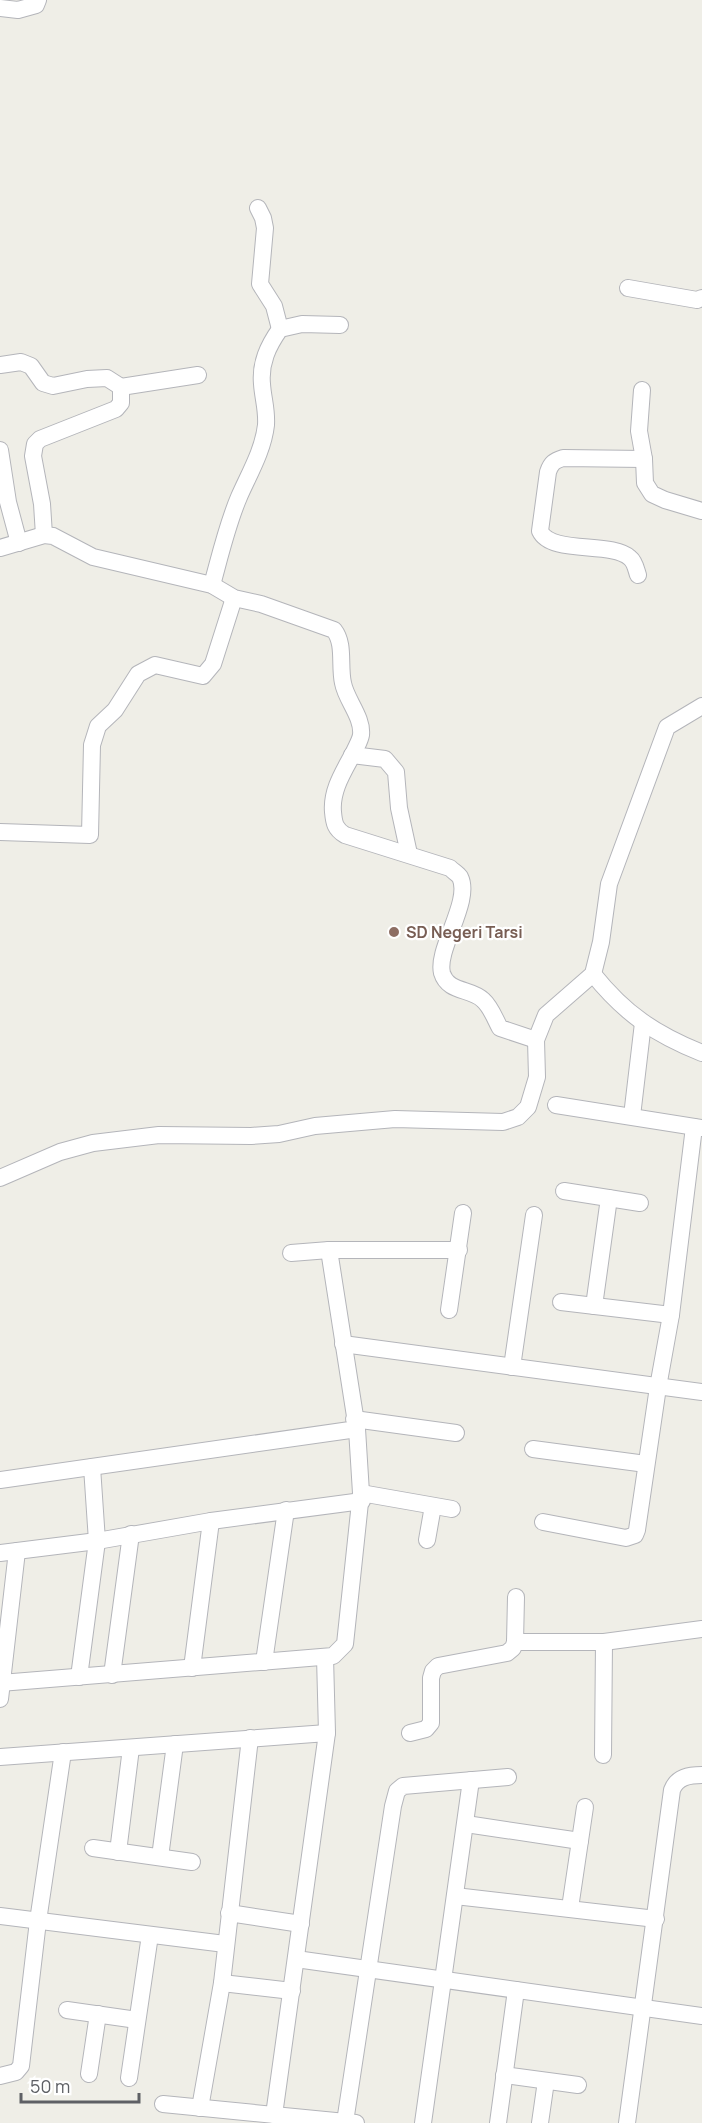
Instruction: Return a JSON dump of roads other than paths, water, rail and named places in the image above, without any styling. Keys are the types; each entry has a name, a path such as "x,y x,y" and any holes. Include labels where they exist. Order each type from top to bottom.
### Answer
{"street":[{"path":"0,8 18,10 36,5 38,0"},
{"path":"258,208 265,228 260,284 274,306 280,329"},
{"path":"628,288 697,300 702,298"},
{"path":"212,585 238,500 258,456 265,429 266,401 262,384 262,365 266,352 280,329 302,324 340,325"},
{"path":"0,365 21,362 31,366 43,383 53,386 87,379 107,378 121,387 198,375"},
{"path":"44,535 42,504 33,456 35,444 40,438 116,409 121,403 121,387"},
{"path":"642,390 639,431 645,483 652,494 702,511"},
{"path":"0,450 8,502 19,543"},
{"path":"638,575 628,556 552,542 543,537 540,531 548,472 551,464 556,460 563,458 644,459"},
{"path":"0,548 44,535 53,536 93,557 212,585 234,598 261,604 328,627 338,635 343,686 361,729 360,740 334,791 332,807 336,829 345,836 450,868 459,876 462,887 459,907 444,956 442,971 449,984 482,999 500,1028 536,1040"},
{"path":"0,832 90,835 92,745 98,726 115,710 138,674 155,664 203,676 213,664 234,598"},
{"path":"0,1178 60,1152 93,1143 159,1135 251,1136 279,1134 315,1126 395,1119 503,1122 518,1117 528,1107 537,1077 536,1040 546,1015 593,974 601,942 609,884 667,727 702,706"},
{"path":"352,755 385,759 396,772 399,808 409,854"},
{"path":"593,974 604,988 643,1023 669,1040 702,1053"},
{"path":"632,1116 643,1023"},
{"path":"543,1522 627,1538 635,1535 639,1522 646,1464 671,1315 698,1127 556,1105"},
{"path":"564,1191 640,1203"},
{"path":"594,1306 609,1198"},
{"path":"448,1310 464,1213"},
{"path":"512,1367 534,1215"},
{"path":"291,1254 329,1250 459,1250"},
{"path":"17,1551 1,1689 79,1677 333,1656 345,1644 361,1497 356,1424 329,1250"},
{"path":"561,1302 671,1315"},
{"path":"343,1344 702,1392"},
{"path":"0,1480 356,1424 456,1433"},
{"path":"533,1449 646,1464"},
{"path":"79,1677 97,1541 92,1467"},
{"path":"0,1553 97,1541 361,1497 452,1509"},
{"path":"427,1540 433,1506"},
{"path":"264,1662 286,1510"},
{"path":"192,1668 211,1521"},
{"path":"112,1675 131,1534"},
{"path":"410,1733 426,1729 431,1723 431,1678 438,1666 511,1651 515,1642 516,1597"},
{"path":"515,1642 604,1642 702,1629"},
{"path":"603,1755 604,1642"},
{"path":"274,2115 327,1733 326,1657"},
{"path":"0,1757 327,1733"},
{"path":"200,2108 222,1983 250,1738"},
{"path":"160,1857 176,1744"},
{"path":"118,1852 131,1748"},
{"path":"0,2076 16,2072 21,2066 38,1921 63,1752"},
{"path":"627,2123 672,1790 678,1780 691,1775 702,1775"},
{"path":"162,2104 350,2122 368,1969 393,1806 399,1788 408,1785 508,1778"},
{"path":"423,2123 471,1780"},
{"path":"570,1908 585,1807"},
{"path":"466,1824 580,1840"},
{"path":"93,1848 192,1862"},
{"path":"455,1896 656,1919"},
{"path":"230,1913 302,1924"},
{"path":"0,1916 225,1944"},
{"path":"129,2078 150,1935"},
{"path":"296,1959 702,2016"},
{"path":"222,1983 292,1991"},
{"path":"498,2123 516,1990"},
{"path":"67,2010 137,2020"},
{"path":"89,2074 98,2014"},
{"path":"504,2074 578,2085"},
{"path":"540,2123 546,2081"}],"place":[{"name":"SD Negeri Tarsi","path":"394,932"}]}
